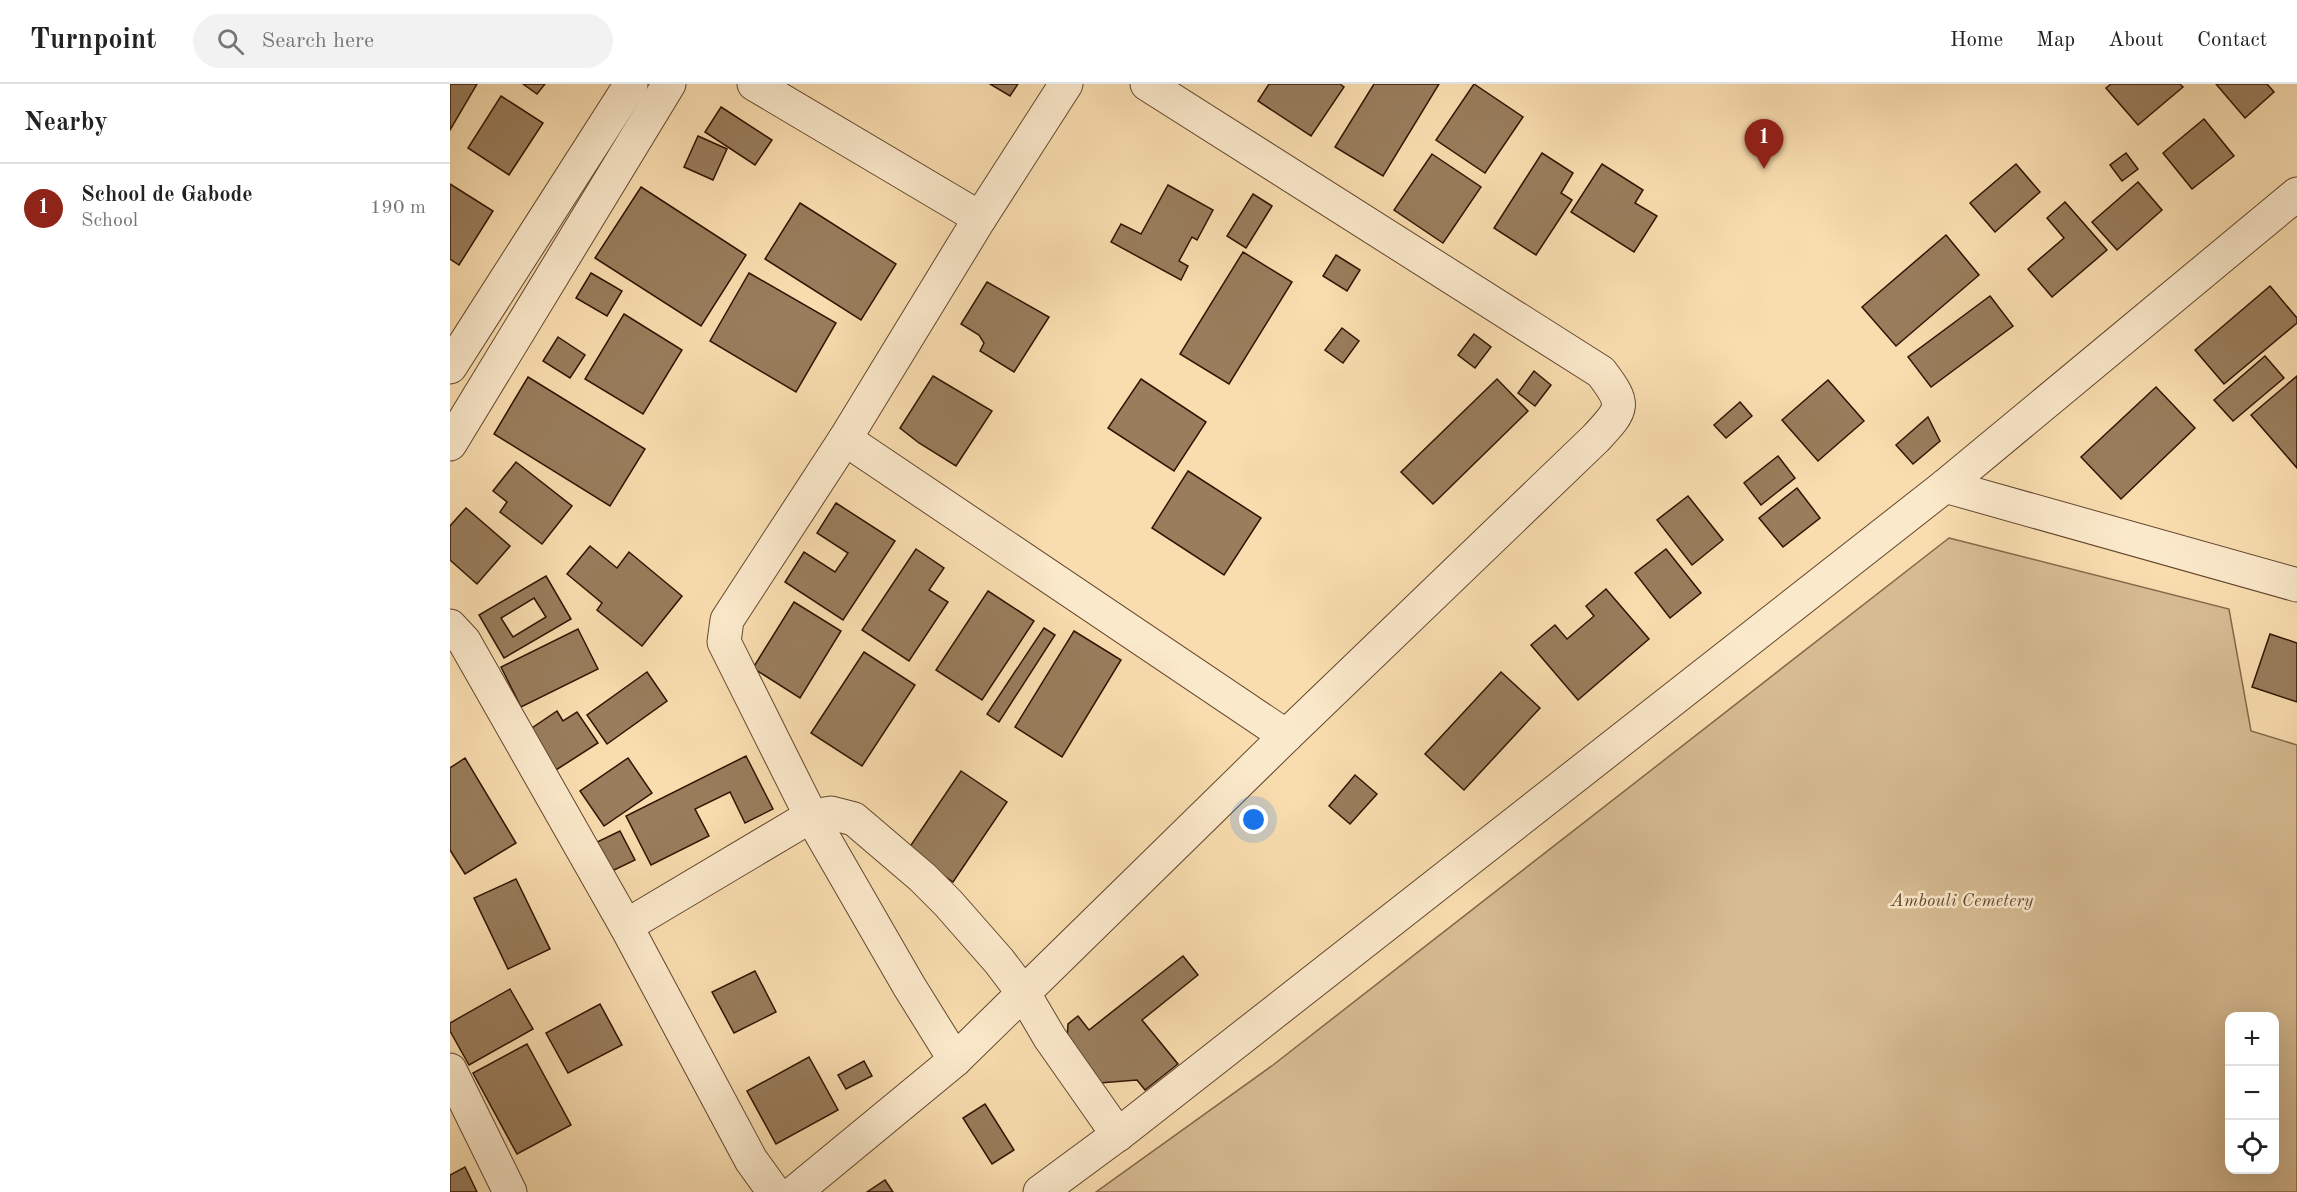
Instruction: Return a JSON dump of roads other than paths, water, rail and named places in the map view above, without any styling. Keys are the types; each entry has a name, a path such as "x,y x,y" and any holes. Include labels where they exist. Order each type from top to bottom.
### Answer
{"street":[{"path":"450,367 631,84"},
{"path":"450,444 669,84"},
{"path":"754,84 980,218"},
{"path":"955,1060 909,986 811,816 724,642 727,620 845,439 980,218 1066,84"},
{"path":"795,1192 955,1060 1286,736 1596,438 1614,419 1619,407 1617,394 1601,372 1147,84"},
{"path":"1040,1192 1118,1135 1945,486 2297,194"},
{"path":"845,439 1286,736"},
{"path":"1945,486 2297,585"},
{"path":"450,626 464,641 626,926 752,1160 774,1192"},
{"path":"626,926 811,816 831,813 854,819 922,877 999,961 1024,994 1050,1038 1118,1135"},
{"path":"450,1070 510,1192"}],"place":[{"name":"School de Gabode","path":"1764,169"}],"park label":[{"name":"Ambouli Cemetery","path":"1962,900"}]}
